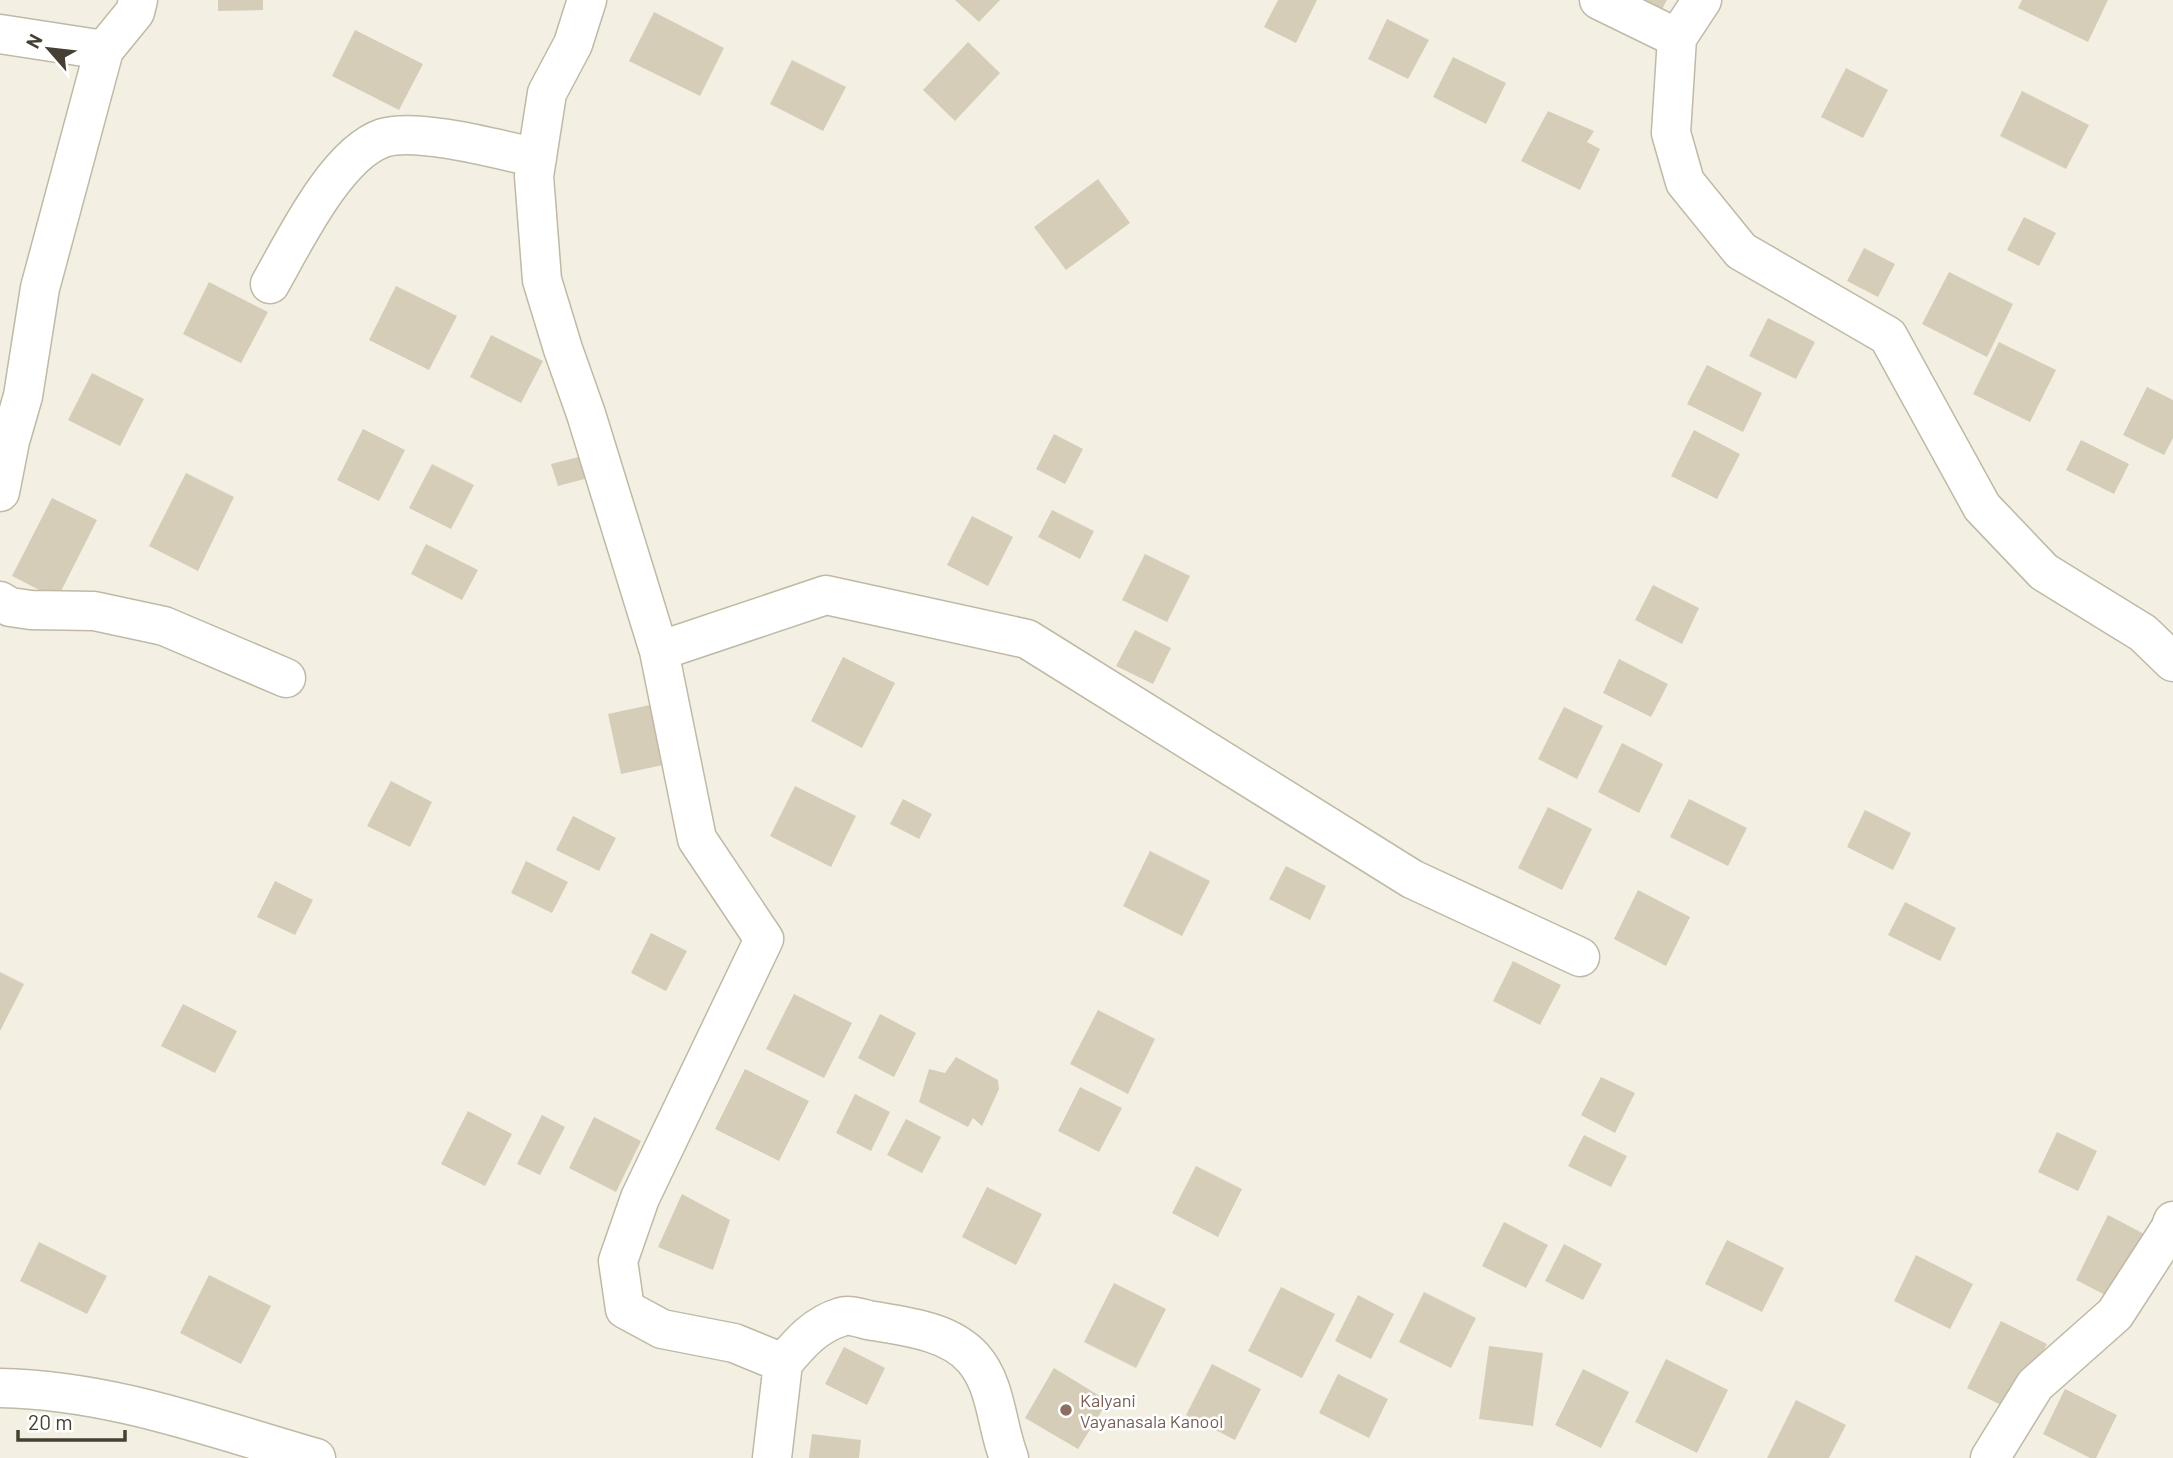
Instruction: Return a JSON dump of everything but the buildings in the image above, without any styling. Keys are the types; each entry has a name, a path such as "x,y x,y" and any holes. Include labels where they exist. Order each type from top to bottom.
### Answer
{"street":[{"path":"0,492 10,441 23,396 40,288 104,50 135,12 138,0"},
{"path":"587,0 573,44 547,93 534,176 542,280 659,651 697,839 764,939 640,1198 618,1261 625,1309 662,1329 734,1343 783,1363"},
{"path":"1599,0 1677,38"},
{"path":"1702,0 1677,38 1671,133 1685,182 1741,251 1888,336 1982,507 2044,572 2143,633 2173,662"},
{"path":"0,34 104,50"},
{"path":"270,284 329,187 354,155 384,138 416,136 460,141 537,158"},
{"path":"659,651 825,595 1027,639 1412,879 1580,957"},
{"path":"0,601 10,607 94,611 164,625 286,678"},
{"path":"1990,1458 2035,1385 2115,1314 2171,1229 2173,1221"},
{"path":"772,1458 783,1363 810,1332 844,1315 917,1329 950,1341 972,1357 986,1378 1009,1458"},
{"path":"0,1388 41,1389 145,1407 316,1458"}],"place":[{"name":"Kalyani Vayanasala Kanool","path":"1066,1410"}]}
